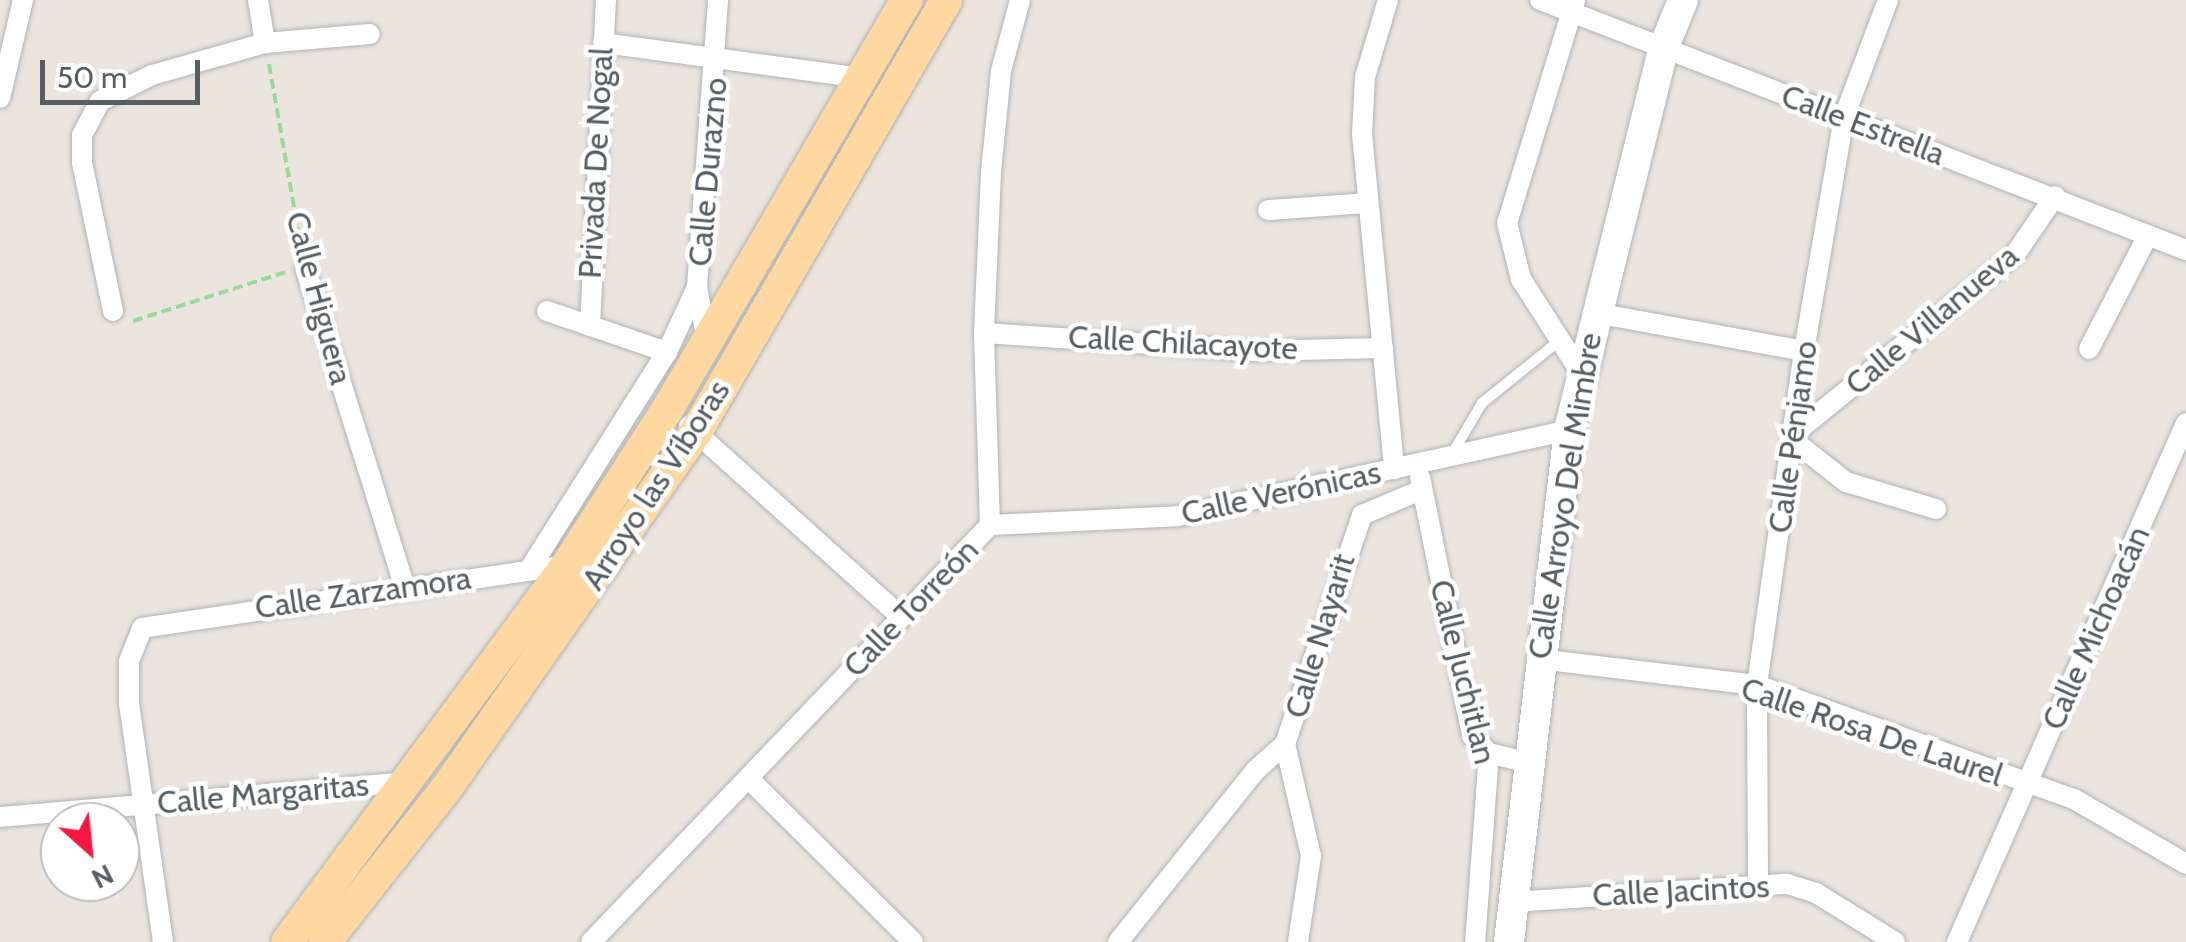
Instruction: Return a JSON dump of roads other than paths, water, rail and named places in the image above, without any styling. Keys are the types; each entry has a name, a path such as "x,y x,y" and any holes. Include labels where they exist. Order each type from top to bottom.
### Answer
{"main road":[{"name":"Arroyo las Víboras","path":"287,942 567,565 668,410 907,0"},
{"name":"Arroyo las Víboras","path":"325,942 446,789 696,432 946,0"}],"street":[{"path":"0,98 23,0"},
{"path":"258,0 266,43"},
{"name":"Privada De Nogal","path":"590,326 606,0"},
{"name":"Calle Durazno","path":"708,342 697,287 718,58 718,0"},
{"name":"Calle Torreón","path":"590,942 990,525 984,333 995,112 1020,0"},
{"path":"1388,0 1365,77 1367,203 1394,469"},
{"name":"Calle Estrella","path":"1540,0 1572,6 1664,48 2186,250"},
{"name":"Calle Arroyo Del Mimbre","path":"1508,942 1513,902 1501,858 1526,762 1569,430 1595,313 1664,48 1683,0"},
{"name":"Calle Pénjamo","path":"1758,883 1757,685 1804,351 1844,117 1888,0"},
{"path":"1572,6 1507,223 1521,279 1581,374"},
{"path":"113,310 82,162 91,113 119,87 266,43 370,34"},
{"path":"602,43 861,78"},
{"name":"Calle Villanueva","path":"1795,436 2016,253 2054,196"},
{"path":"1268,210 1367,203"},
{"path":"2088,349 2148,235"},
{"name":"Calle Higuera","path":"304,267 404,589"},
{"path":"531,567 667,352 697,287"},
{"path":"547,311 667,352"},
{"path":"1595,313 1804,351"},
{"name":"Calle Chilacayote","path":"984,333 1252,350 1382,348"},
{"path":"668,410 901,617"},
{"name":"Calle Michoacán","path":"1957,942 2186,423"},
{"name":"Calle Verónicas","path":"990,525 1178,516 1569,430"},
{"path":"1795,436 1846,482 1936,509"},
{"name":"Calle Juchitlan","path":"1419,462 1472,736 1489,753 1501,858 1474,942"},
{"name":"Calle Nayarit","path":"1118,942 1244,784 1284,744 1362,514 1422,490"},
{"name":"Calle Zarzamora","path":"145,804 129,661 142,628 158,621 567,565"},
{"name":"Calle Rosa De Laurel","path":"1539,659 1757,685 2027,787 2074,798 2186,864"},
{"path":"1284,744 1311,856 1298,942"},
{"path":"1489,753 1526,762"},
{"path":"749,779 913,942"},
{"name":"Calle Margaritas","path":"0,816 408,782"},
{"path":"145,804 163,942"},
{"name":"Calle Jacintos","path":"1513,902 1758,883 1816,893 1895,942"}],"lane":[{"path":"1451,456 1482,403 1559,341"}]}
